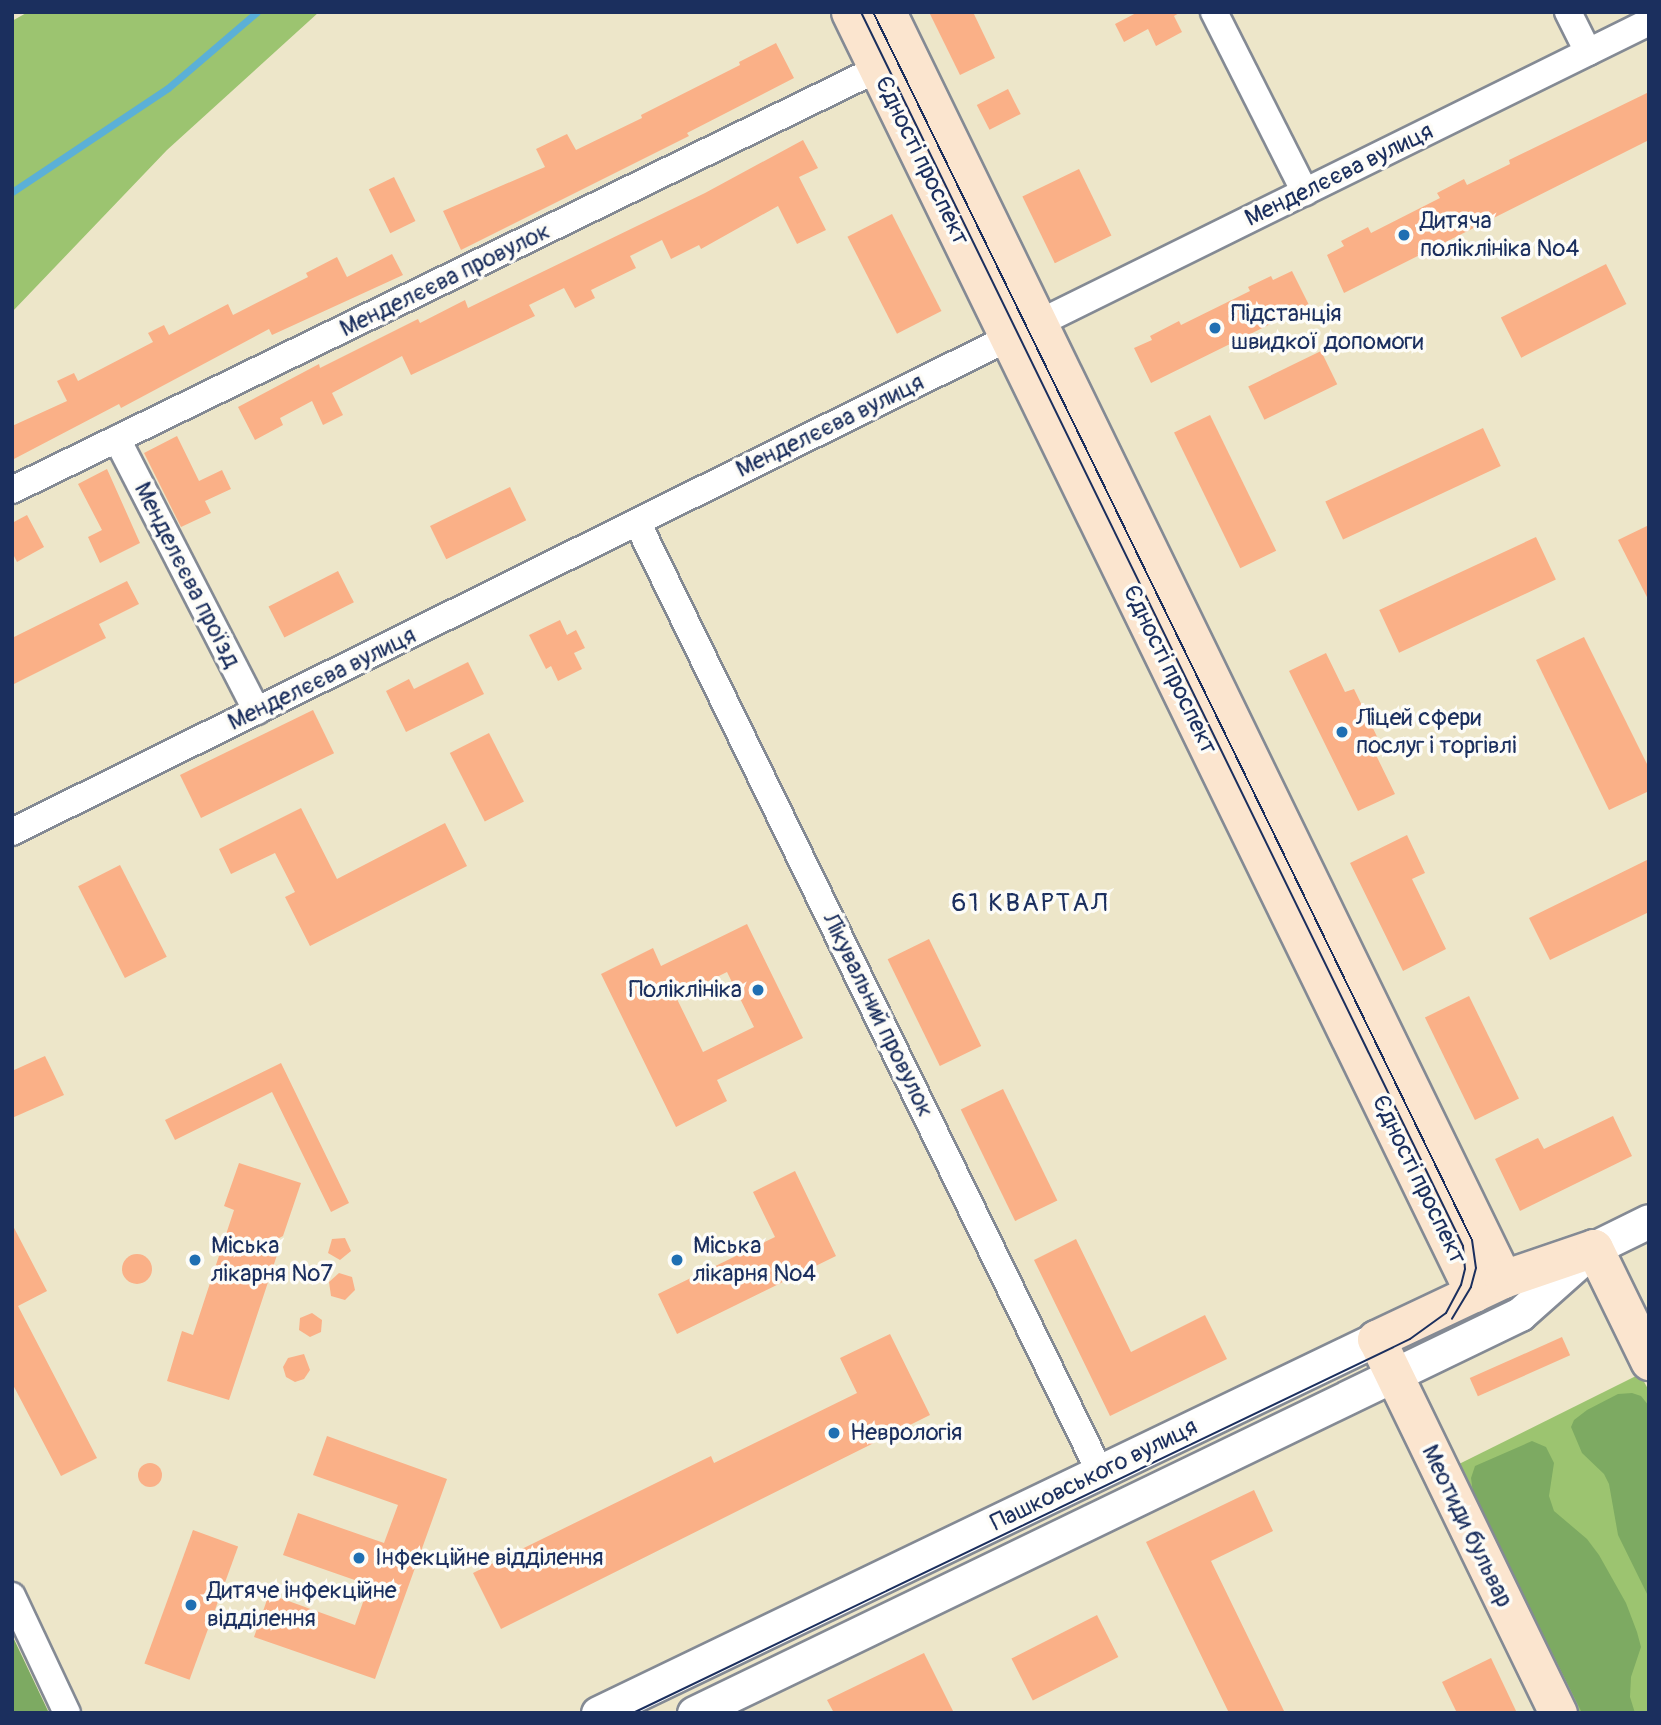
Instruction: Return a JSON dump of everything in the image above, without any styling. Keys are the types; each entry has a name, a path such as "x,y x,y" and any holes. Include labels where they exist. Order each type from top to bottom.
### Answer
{"main road":[{"name":"Єдності проспект","path":"850,12 877,69 1023,331"},
{"name":"Єдності проспект","path":"887,12 1023,331 1488,1286"},
{"name":"Пашковського вулиця","path":"1376,1339 1488,1286 1594,1248"},
{"path":"1594,1248 1649,1361"},
{"name":"Меотиди бульвар","path":"1376,1339 1558,1713"}],"street":[{"path":"1214,12 1305,192"},
{"path":"1568,12 1588,52"},
{"name":"Менделєєва вулиця","path":"12,832 1649,22"},
{"name":"Менделєєва провулок","path":"12,490 877,69"},
{"name":"Менделєєва проїзд","path":"117,439 257,711"},
{"name":"Лікувальний провулок","path":"637,522 1118,1508"},
{"name":"Пашковського вулиця","path":"694,1713 1506,1321 1594,1248 1649,1222"},
{"name":"Єдності проспект","path":"1488,1286 1506,1321"},
{"name":"Пашковського вулиця","path":"598,1713 1376,1339"},
{"path":"12,1596 67,1713"}],"green space":[{"path":"28,12 319,12 167,150 12,312 12,21"},
{"path":"1640,1374 1649,1391 1649,1713 1572,1713 1453,1467"},
{"path":"1632,1393 1641,1396 1649,1406 1649,1598 1618,1535 1609,1484 1604,1474 1582,1453 1571,1427 1574,1420 1587,1410 1618,1394"},
{"path":"1532,1441 1546,1447 1554,1463 1549,1496 1554,1511 1587,1539 1599,1555 1626,1603 1637,1632 1641,1647 1631,1677 1630,1697 1635,1713 1582,1713 1473,1493 1471,1478 1475,1466"},
{"path":"12,1635 49,1713 12,1713"}],"building":[{"path":"929,12 973,12 995,58 960,75"},
{"path":"1138,12 1181,12 1174,16 1182,32 1156,46 1148,29 1124,42 1115,24"},
{"path":"776,43 794,78 687,133 689,136 461,250 443,211 545,167 536,149 567,134 576,150 642,118 641,115 740,65 739,62"},
{"path":"1008,89 1021,114 990,130 977,105"},
{"path":"1649,92 1649,140 1344,293 1327,255 1344,246 1341,241 1368,227 1371,233 1440,198 1437,193 1464,179 1467,185 1510,164 1509,160"},
{"path":"803,140 818,168 799,177 826,230 797,244 778,206 701,249 699,245 671,259 662,240 630,256 636,268 591,290 595,298 575,308 564,288 529,305 535,316 411,375 402,356 332,393 343,415 323,425 312,401 280,418 283,425 255,440 238,407 319,364 320,368 418,319 420,323 465,300 468,308 705,193"},
{"path":"1079,169 1111,236 1055,263 1022,197"},
{"path":"394,177 415,221 390,233 369,189"},
{"path":"892,214 941,311 897,334 847,237"},
{"path":"392,254 403,275 272,335 269,329 121,408 119,404 12,460 12,426 67,401 57,381 74,373 78,381 153,342 148,333 164,325 169,335 228,304 233,315 308,277 306,273 337,257 347,277"},
{"path":"1606,264 1626,304 1521,358 1501,318"},
{"path":"1292,271 1309,305 1151,383 1134,348 1152,340 1150,336 1179,321 1181,325 1250,291 1248,287 1271,276 1273,280"},
{"path":"1321,351 1337,384 1264,420 1248,387"},
{"path":"1210,415 1276,551 1240,568 1174,433"},
{"path":"1483,428 1501,466 1343,540 1325,502"},
{"path":"177,436 199,481 222,470 231,489 205,501 211,513 181,527 144,453"},
{"path":"107,469 140,543 100,563 88,537 102,530 78,484"},
{"path":"510,487 526,520 446,559 430,526"},
{"path":"27,515 44,547 17,562 12,552 12,523"},
{"path":"1649,525 1649,601 1618,540"},
{"path":"1536,537 1556,580 1399,653 1379,610"},
{"path":"338,571 354,602 284,638 269,606"},
{"path":"127,581 139,604 99,624 106,638 12,685 12,638"},
{"path":"560,620 567,635 576,630 585,648 574,653 582,669 558,681 551,666 546,669 529,635"},
{"path":"1584,637 1649,768 1649,791 1609,810 1536,660"},
{"path":"1326,653 1345,692 1354,689 1383,749 1375,753 1395,794 1358,811 1289,671"},
{"path":"468,662 484,694 406,732 386,691 409,679 414,689"},
{"path":"313,710 334,753 201,818 180,775"},
{"path":"489,733 524,802 485,822 450,753"},
{"path":"301,808 337,879 445,823 467,866 310,946 285,897 295,892 275,853 231,874 219,849"},
{"path":"1407,835 1425,873 1412,879 1446,949 1403,971 1350,863"},
{"path":"1649,859 1649,912 1550,960 1529,918"},
{"path":"120,865 167,957 125,978 78,886"},
{"path":"747,924 803,1038 717,1080 727,1101 676,1127 601,974 653,948 661,966","holes":["727,972 754,1027 703,1052 676,997"]},
{"path":"929,939 981,1046 940,1066 888,959"},
{"path":"1469,996 1519,1098 1475,1120 1425,1017"},
{"path":"45,1056 64,1095 12,1118 12,1071"},
{"path":"281,1063 349,1203 331,1212 272,1092 175,1140 165,1120"},
{"path":"1003,1089 1057,1200 1015,1221 961,1110"},
{"path":"1613,1116 1632,1156 1520,1211 1495,1159 1538,1138 1544,1149"},
{"path":"239,1163 301,1183 283,1236 268,1244 281,1243 229,1400 167,1381 182,1331 193,1335 234,1210 224,1206"},
{"path":"795,1171 836,1256 677,1334 658,1294 775,1237 753,1192"},
{"path":"12,1224 47,1291 18,1306 97,1458 61,1476 12,1383"},
{"path":"345,1238 351,1251 340,1260 328,1253 332,1239"},
{"path":"1076,1239 1131,1352 1205,1315 1227,1359 1110,1416 1034,1260"},
{"path":"137,1254 148,1258 152,1269 148,1280 137,1284 126,1280 122,1269 126,1258"},
{"path":"339,1273 352,1277 355,1290 345,1300 331,1296 329,1282"},
{"path":"312,1313 322,1320 321,1332 310,1337 299,1330 300,1318"},
{"path":"890,1334 930,1415 501,1629 473,1573 711,1456 714,1463 857,1393 840,1358"},
{"path":"1562,1337 1570,1355 1478,1396 1470,1378"},
{"path":"304,1354 310,1370 304,1379 295,1382 286,1377 283,1367 288,1358"},
{"path":"327,1436 447,1479 375,1679 254,1637 269,1594 355,1625 369,1585 283,1555 298,1513 384,1543 398,1505 313,1475"},
{"path":"150,1463 158,1467 162,1475 158,1483 150,1487 142,1483 138,1475 142,1467"},
{"path":"1254,1490 1273,1531 1211,1561 1285,1713 1229,1713 1146,1542"},
{"path":"193,1530 238,1546 190,1680 144,1663"},
{"path":"1097,1615 1118,1657 1033,1700 1011,1659"},
{"path":"924,1653 954,1713 834,1713 827,1700"},
{"path":"1491,1658 1517,1713 1457,1713 1442,1682"}],"waterway":[{"path":"12,192 168,88 257,12"}],"tram line":[{"path":"633,1713 1410,1339 1446,1313 1461,1285 1465,1269 1463,1246 861,12"},
{"path":"873,12 1472,1240 1476,1268 1471,1287 1452,1319"}],"place":[{"name":"Дитяча поліклініка №4","path":"1404,235"},
{"name":"Підстанція швидкої допомоги","path":"1215,328"},
{"name":"Ліцей сфери послуг і торгівлі","path":"1342,732"},
{"name":"Поліклініка","path":"758,990"},
{"name":"Міська лікарня №7","path":"195,1260"},
{"name":"Міська лікарня №4","path":"677,1260"},
{"name":"Неврологія","path":"834,1433"},
{"name":"Інфекційне відділення","path":"359,1558"},
{"name":"Дитяче інфекційне відділення","path":"191,1605"}],"district":[{"name":"61 КВАРТАЛ","path":"1030,904"}]}
